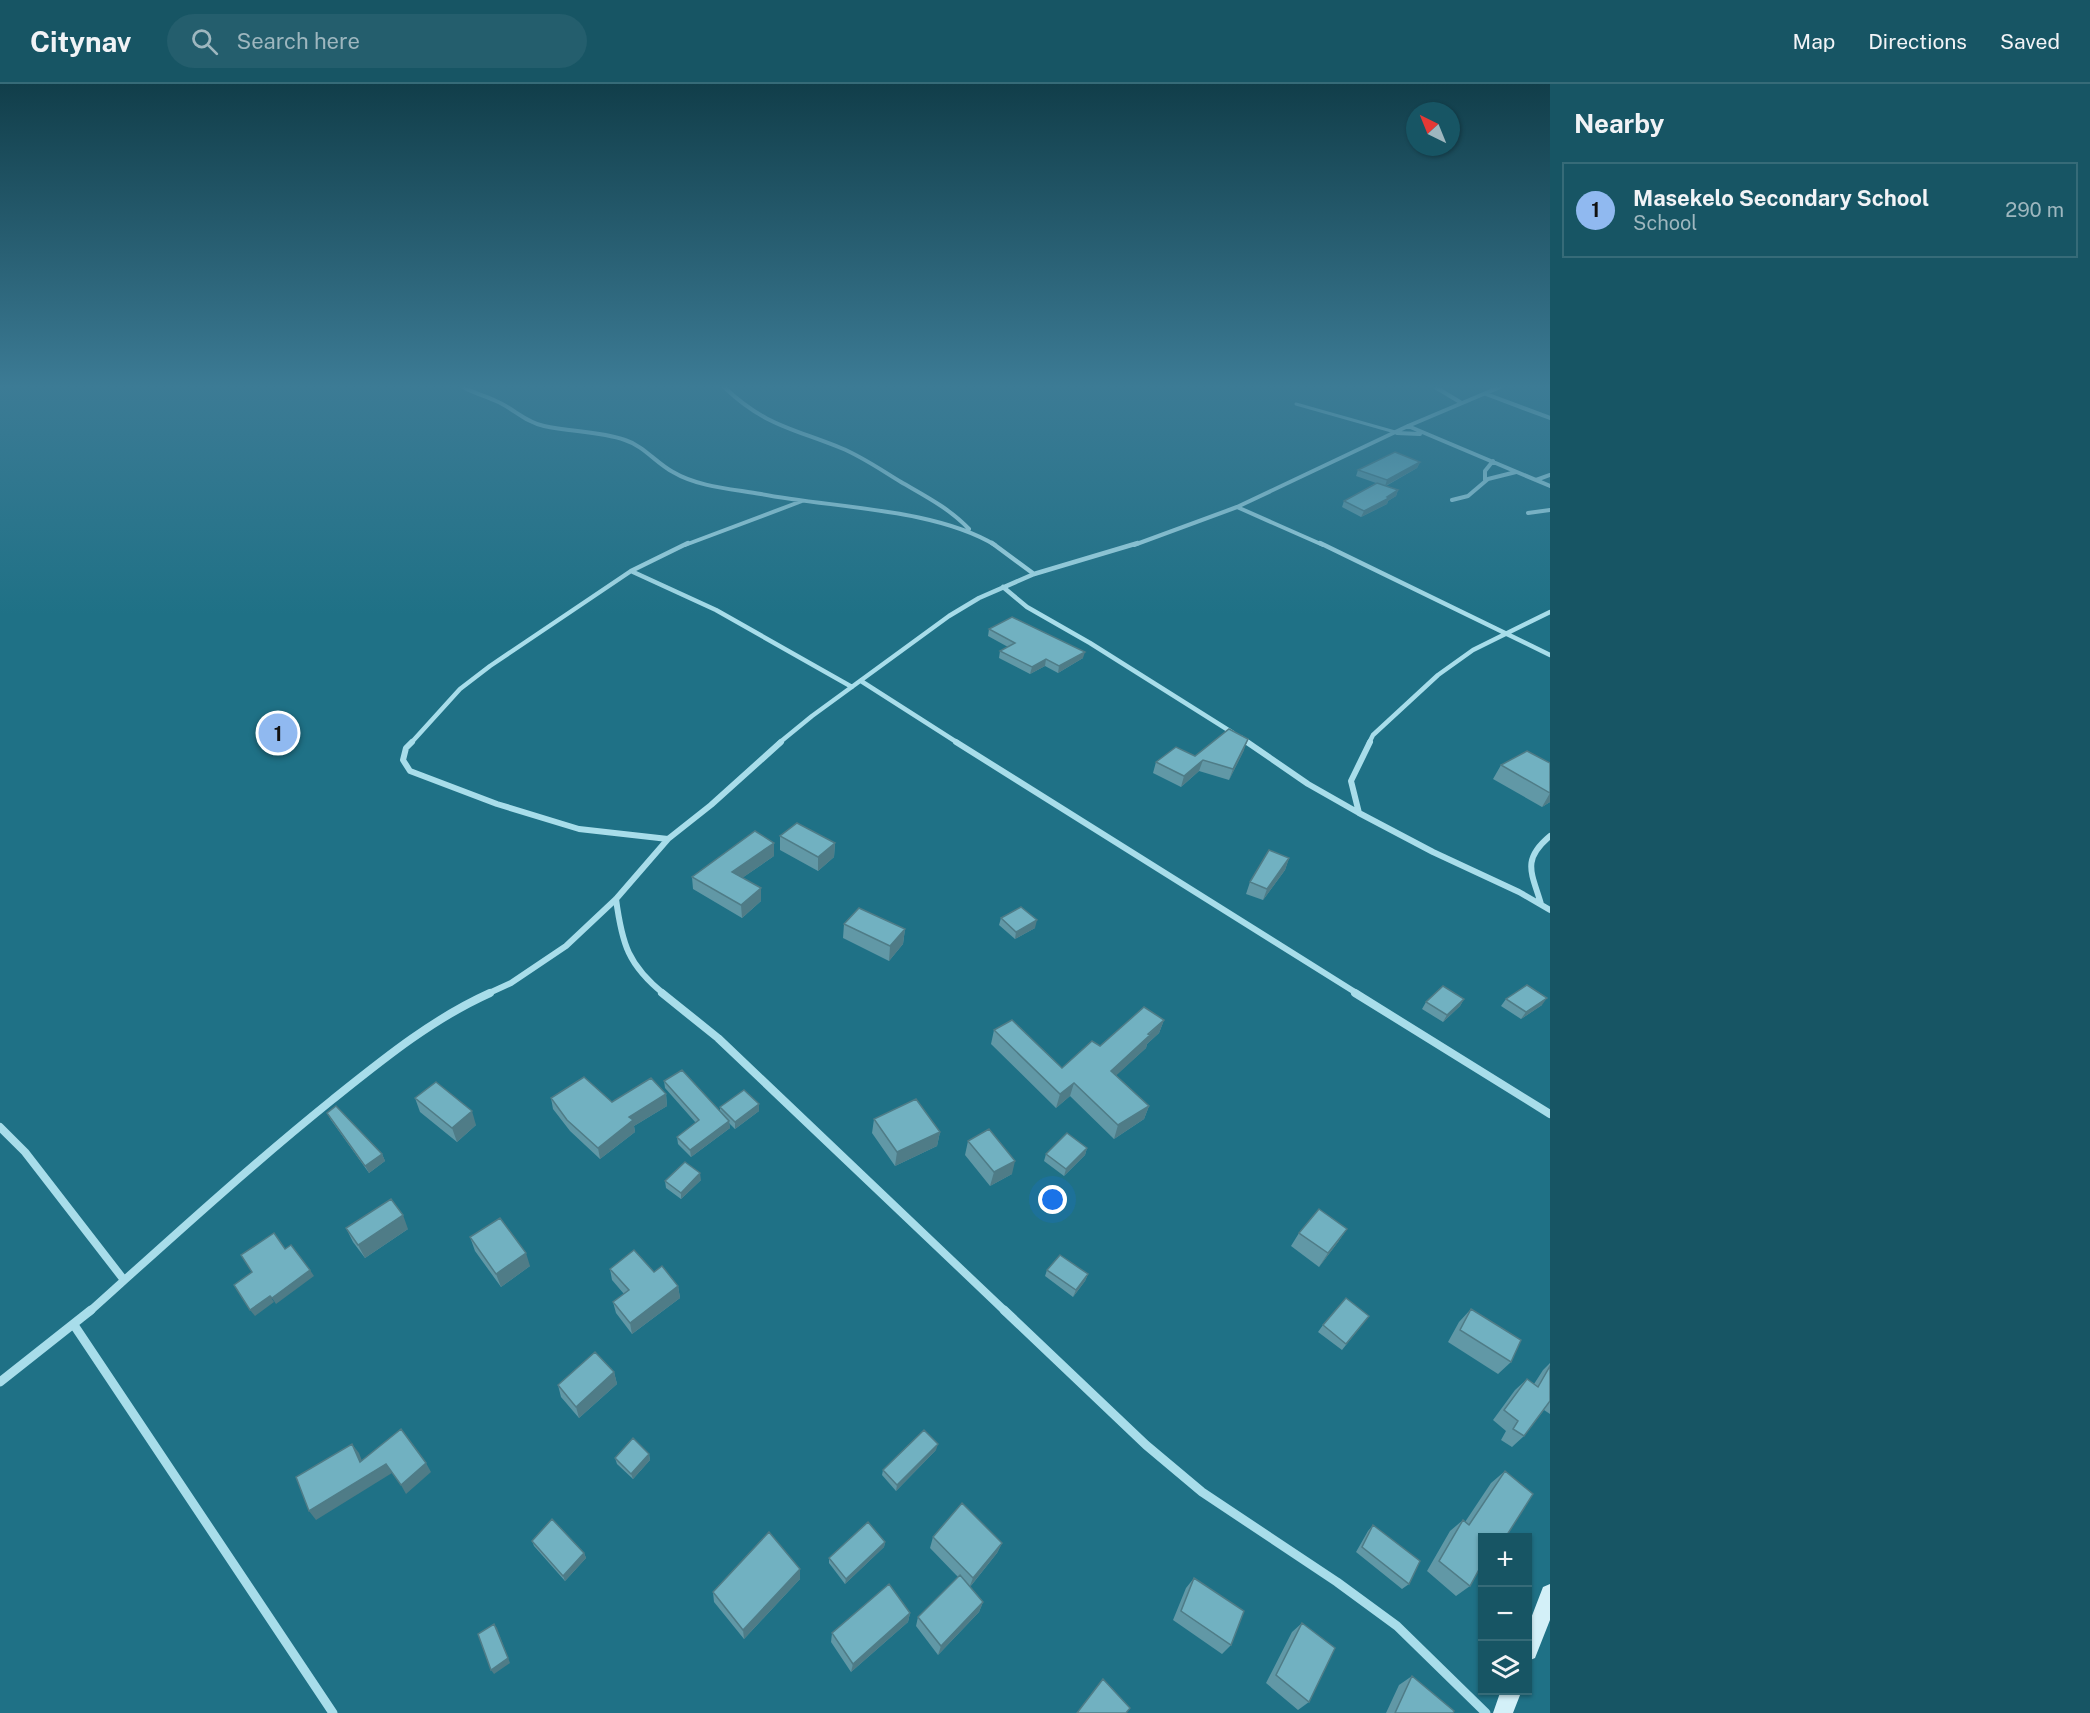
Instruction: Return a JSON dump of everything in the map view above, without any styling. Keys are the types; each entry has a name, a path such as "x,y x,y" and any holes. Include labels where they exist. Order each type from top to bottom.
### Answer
{"street":[{"path":"661,463 674,473 699,482 802,501 903,515 971,531"},
{"path":"873,463 946,508 971,531 994,544 1034,574"},
{"path":"0,1382 74,1325 280,1142 358,1079 437,1020 511,983 540,966 566,946 616,898 668,839 711,805 790,733 949,616 1003,587 1034,574 1125,548 1237,507 1330,463"},
{"path":"1485,480 1485,471 1491,463"},
{"path":"1497,463 1550,486"},
{"path":"1452,500 1468,496 1485,480 1517,472"},
{"path":"1536,480 1550,476"},
{"path":"668,839 579,829 540,818 407,769 403,760 406,748 460,689 525,641 631,571 694,540 802,501"},
{"path":"1237,507 1352,557 1550,655"},
{"path":"1528,513 1550,510"},
{"path":"631,571 682,592 744,624 852,687"},
{"path":"1003,587 1027,607 1132,669 1263,752 1308,784 1359,813 1550,910"},
{"path":"1359,813 1352,781 1373,735 1437,675 1473,650 1550,612"},
{"path":"861,681 1102,835 1550,1114"},
{"path":"1540,904 1529,864 1533,850 1550,836"},
{"path":"616,898 621,933 635,967 644,978 718,1038 1146,1445 1202,1492 1397,1626 1486,1713"},
{"path":"0,1127 25,1152 124,1280"},
{"path":"74,1325 256,1602 333,1713"},
{"path":"1531,1641 1550,1594"},
{"path":"1503,1713 1510,1695"}],"building":[{"path":"1372,463 1418,463 1387,480 1358,470"},
{"path":"1377,483 1398,490 1387,497 1389,498 1364,511 1344,501"},
{"path":"1012,617 1085,652 1059,666 1046,659 1032,667 1000,651 1015,643 989,629"},
{"path":"1229,729 1248,739 1233,769 1203,760 1184,776 1156,762 1176,747 1195,756"},
{"path":"1527,751 1550,763 1550,793 1501,765"},
{"path":"797,823 835,843 818,857 780,836"},
{"path":"755,831 774,843 732,872 761,888 741,905 692,877"},
{"path":"1269,850 1289,858 1267,889 1250,882"},
{"path":"1021,907 1037,920 1016,932 1001,918"},
{"path":"859,908 905,929 890,946 844,924"},
{"path":"1527,985 1547,998 1526,1012 1506,999"},
{"path":"1443,986 1464,999 1447,1015 1426,1002"},
{"path":"1144,1007 1164,1020 1111,1071 1149,1106 1118,1125 1074,1083 1060,1094 994,1030 1012,1020 1062,1068 1092,1041 1100,1046"},
{"path":"682,1070 729,1121 690,1150 677,1137 699,1120 664,1081"},
{"path":"584,1077 612,1102 651,1078 666,1094 629,1117 633,1120 598,1148 567,1120 551,1098"},
{"path":"436,1082 472,1111 452,1128 415,1098"},
{"path":"744,1090 759,1104 735,1122 720,1107"},
{"path":"916,1099 940,1132 897,1152 874,1119"},
{"path":"336,1106 382,1154 365,1166 327,1113"},
{"path":"989,1129 1015,1161 994,1172 968,1141"},
{"path":"1067,1133 1087,1148 1066,1169 1046,1154"},
{"path":"685,1162 700,1173 681,1193 665,1181"},
{"path":"391,1199 403,1215 358,1245 346,1228"},
{"path":"1319,1209 1347,1229 1328,1253 1299,1233"},
{"path":"500,1218 526,1253 496,1274 470,1237"},
{"path":"274,1233 285,1249 291,1245 310,1270 272,1298 270,1296 250,1310 234,1285 252,1272 241,1255"},
{"path":"634,1250 654,1272 662,1266 678,1286 630,1323 613,1302 629,1290 610,1269"},
{"path":"1060,1255 1088,1274 1076,1290 1047,1270"},
{"path":"1346,1298 1369,1316 1346,1344 1323,1325"},
{"path":"1471,1309 1521,1340 1511,1362 1460,1330"},
{"path":"595,1352 614,1372 576,1407 558,1385"},
{"path":"1550,1366 1550,1401 1524,1436 1513,1429 1518,1421 1504,1410 1527,1379 1538,1387"},
{"path":"401,1429 426,1463 401,1485 386,1464 309,1511 296,1477 352,1444 360,1462"},
{"path":"924,1430 938,1444 897,1485 883,1470"},
{"path":"633,1438 649,1454 631,1474 615,1458"},
{"path":"1505,1471 1533,1494 1508,1533 1478,1533 1478,1571 1470,1586 1439,1561 1463,1520 1469,1525"},
{"path":"962,1503 1002,1543 973,1578 933,1537"},
{"path":"552,1519 584,1553 563,1576 532,1541"},
{"path":"868,1522 885,1542 846,1579 829,1558"},
{"path":"1373,1525 1420,1561 1409,1584 1362,1547"},
{"path":"769,1532 800,1569 743,1630 713,1592"},
{"path":"960,1575 983,1602 941,1646 918,1617"},
{"path":"1194,1578 1244,1611 1231,1645 1181,1611"},
{"path":"889,1584 910,1613 853,1664 832,1633"},
{"path":"1302,1623 1335,1648 1309,1702 1276,1675"},
{"path":"494,1624 508,1658 491,1670 478,1634"},
{"path":"1412,1676 1454,1711 1453,1713 1395,1713"},
{"path":"1103,1679 1130,1708 1126,1713 1077,1713"}],"place":[{"name":"Masekelo Secondary School","path":"278,733"}]}
